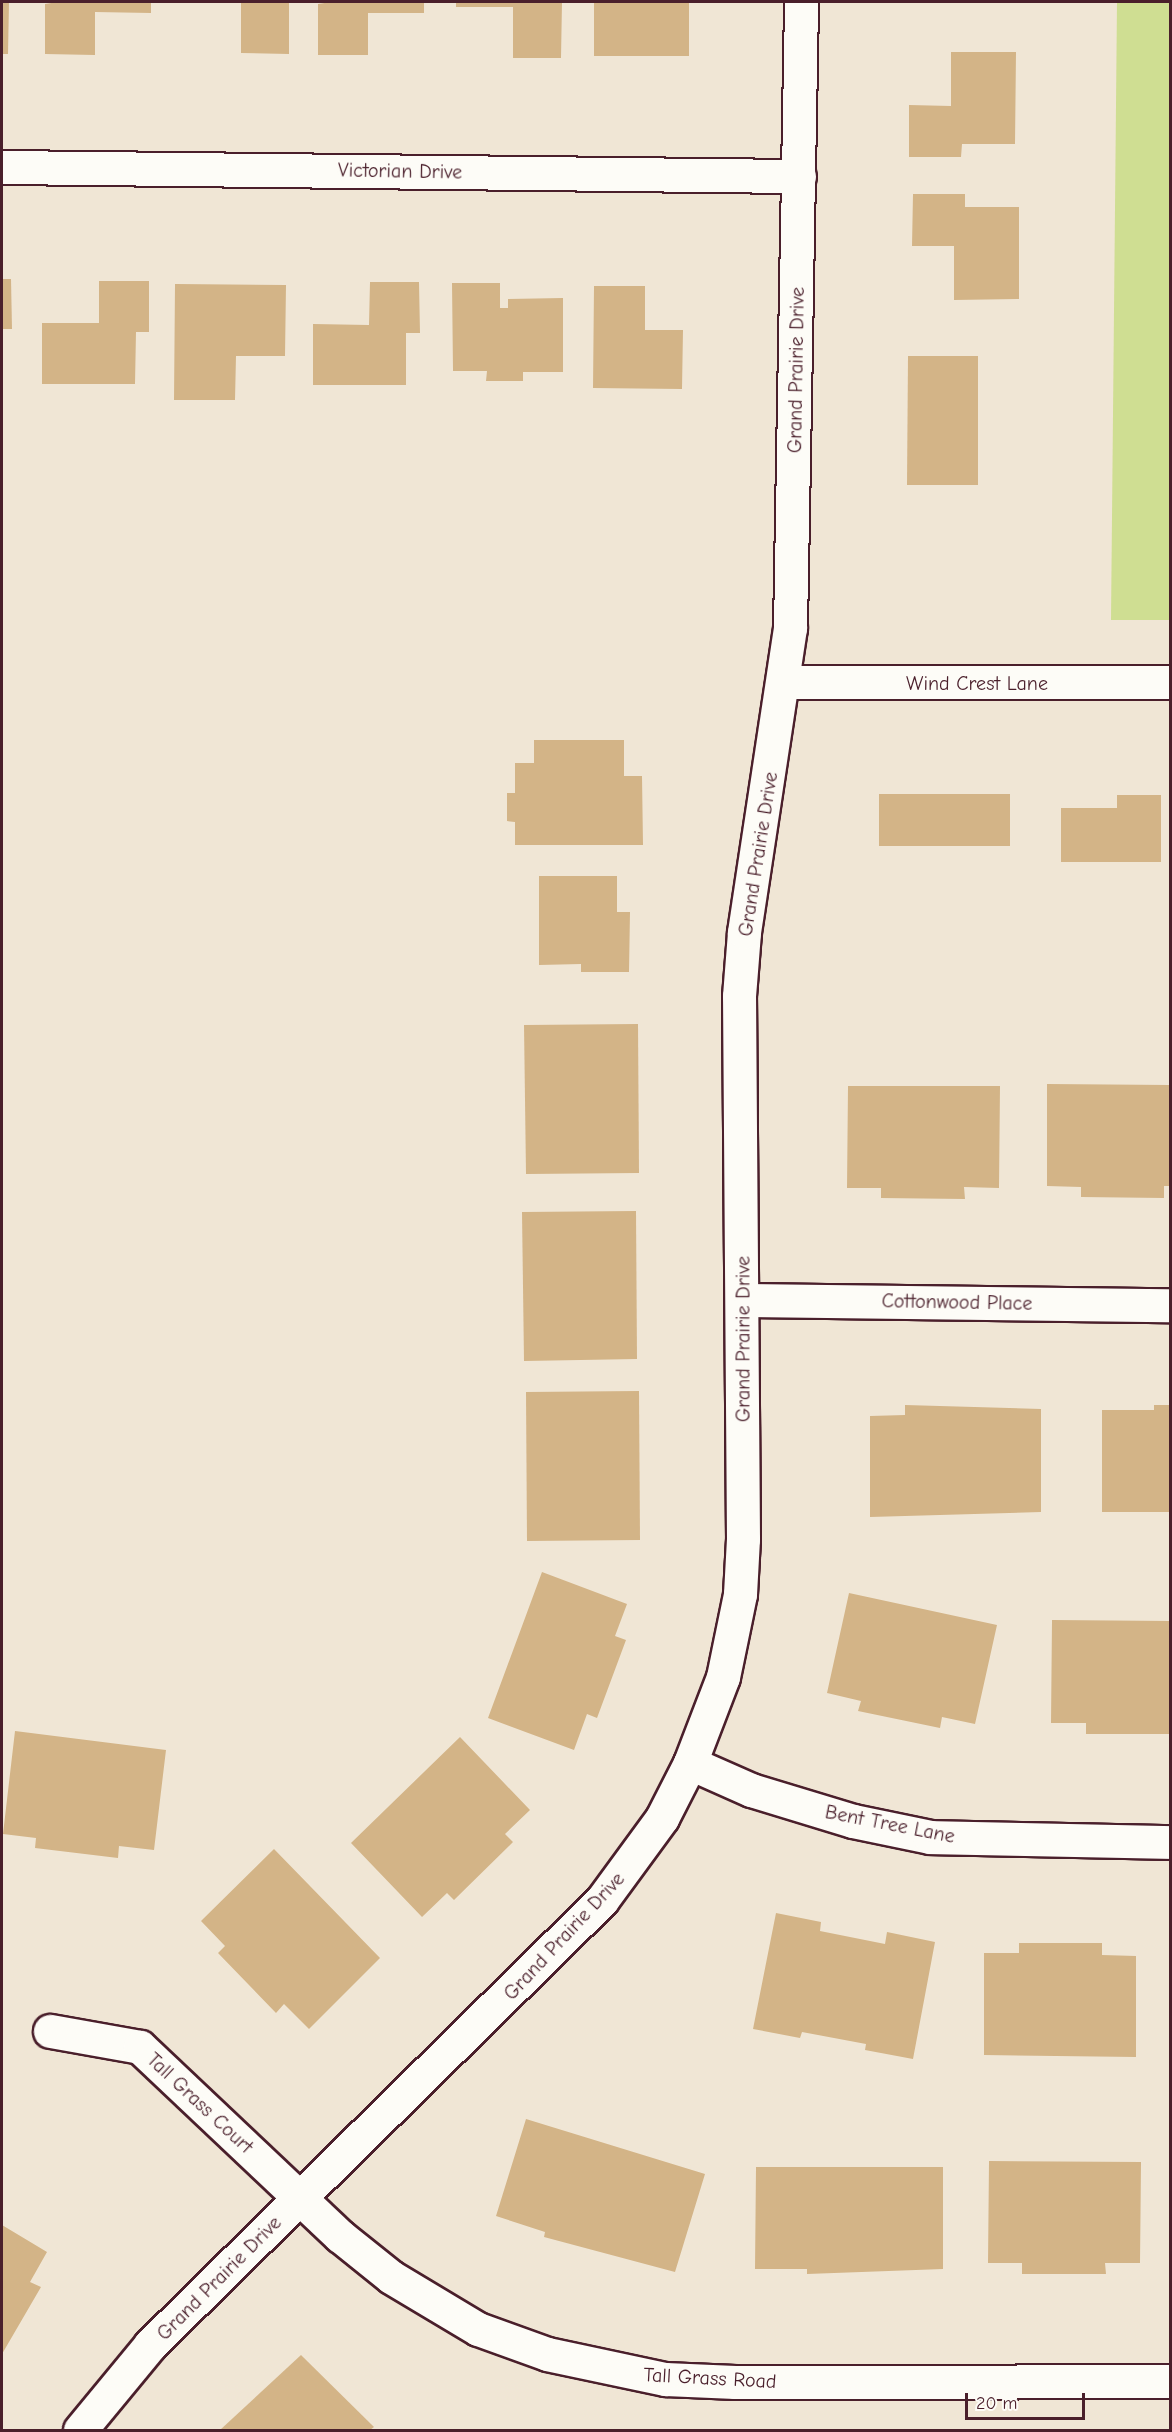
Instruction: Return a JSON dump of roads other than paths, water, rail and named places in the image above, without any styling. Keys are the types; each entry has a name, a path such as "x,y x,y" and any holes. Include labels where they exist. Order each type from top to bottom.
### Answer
{"street":[{"name":"Grand Prairie Drive","path":"80,2430 150,2345 602,1900 651,1834 690,1763 723,1677 740,1593 743,1300 740,985 744,932 784,682 792,575 801,2"},
{"name":"Victorian Drive","path":"2,167 799,176"},
{"name":"Wind Crest Lane","path":"784,682 1170,682"},
{"name":"Cottonwood Place","path":"743,1300 1170,1305"},
{"name":"Bent Tree Lane","path":"690,1763 751,1790 853,1821 930,1837 1016,1842 1170,1842"},
{"name":"Tall Grass Court","path":"50,2031 140,2047 300,2198"},
{"name":"Tall Grass Road","path":"300,2198 383,2270 443,2310 547,2354 615,2370 735,2382 1170,2381"}]}
